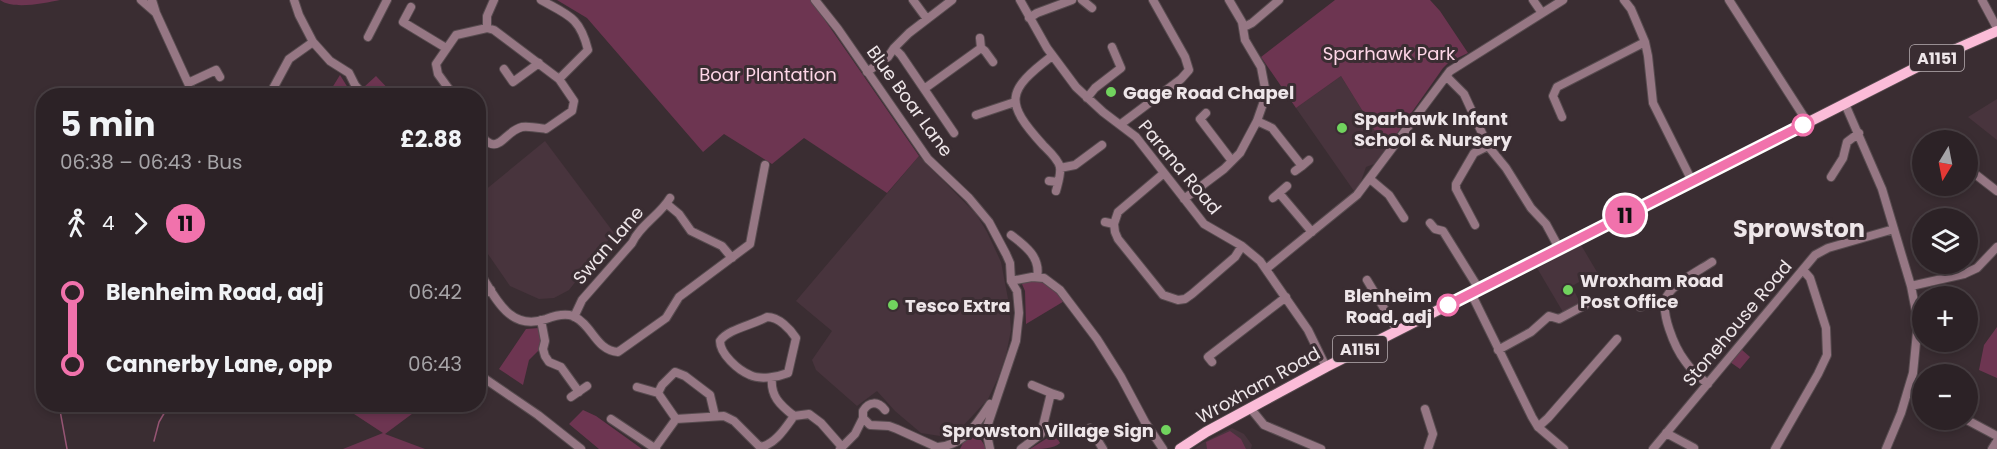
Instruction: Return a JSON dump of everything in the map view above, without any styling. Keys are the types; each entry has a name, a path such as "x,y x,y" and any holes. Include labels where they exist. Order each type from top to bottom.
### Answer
{"main road":[{"name":"Wroxham Road","path":"1180,449 1206,432 1397,330 1931,60 1997,29"}],"street":[{"path":"141,0 156,13"},
{"path":"152,0 191,88"},
{"path":"294,0 313,42 330,61 349,73 357,88"},
{"path":"368,37 387,0"},
{"path":"487,28 487,16 494,0"},
{"path":"541,0 574,18 584,35 588,50 559,80"},
{"name":"Blue Boar Lane","path":"815,0 838,29 928,159 969,198 989,222 1010,262 1011,281 1017,291 1018,328 1016,341 986,430 989,444"},
{"path":"913,0 927,19"},
{"path":"867,72 888,57 894,48 952,0"},
{"name":"Parana Road","path":"1020,0 1052,56 1071,81 1087,98 1136,137 1204,224 1242,246 1266,269 1308,330 1326,367"},
{"path":"1029,18 1072,0"},
{"path":"1082,0 1092,8"},
{"path":"1121,124 1181,79 1189,70 1185,57 1153,0"},
{"path":"1184,199 1232,161 1247,142 1264,101 1264,79 1259,63 1245,40 1244,27 1229,0"},
{"path":"1244,27 1279,0"},
{"path":"1533,0 1542,13"},
{"path":"1266,269 1358,195 1446,76 1462,62 1563,0"},
{"path":"1624,0 1633,12 1645,42 1653,103 1692,181"},
{"path":"1729,0 1808,123"},
{"path":"1982,0 1997,29"},
{"path":"411,7 403,22 446,48"},
{"path":"448,88 438,74 436,64 446,48 456,35 487,28 505,36 539,63 559,80 574,101 572,111 546,129 522,127 502,142 493,145 486,141"},
{"path":"980,38 981,48 993,62"},
{"path":"273,88 289,59 313,42"},
{"path":"1562,117 1553,96 1557,87 1645,42"},
{"path":"1087,98 1095,88 1123,69 1112,47"},
{"path":"894,48 954,128"},
{"path":"924,89 981,48"},
{"path":"1052,56 1025,78 1015,102 1020,117 1060,168 1054,185"},
{"path":"504,69 515,84 539,63"},
{"path":"189,83 216,70 220,78"},
{"path":"1446,76 1464,94 1488,146 1546,224 1559,248"},
{"path":"982,117 1015,102"},
{"path":"1845,104 1876,172 1916,305 1917,353 1908,392 1886,449"},
{"path":"1206,112 1200,119 1232,161"},
{"path":"1257,121 1269,125 1302,166"},
{"path":"1832,177 1843,158 1847,142 1859,134"},
{"path":"1060,168 1075,165 1094,154 1102,145"},
{"path":"1470,222 1454,189 1474,153 1488,146"},
{"path":"486,282 510,316 521,321 541,320 559,315 574,316 584,324 602,346 609,351 618,352 666,318 679,297 750,244 765,165"},
{"path":"1164,173 1118,212 1109,223 1118,239 1163,295 1174,304 1185,299 1235,257 1242,246"},
{"path":"1978,176 1997,191"},
{"path":"1370,179 1389,195 1404,218"},
{"path":"1280,192 1312,232"},
{"name":"Swan Lane","path":"574,316 582,300 632,243 636,234 669,201 691,231 722,246 732,258"},
{"path":"1430,223 1436,229 1443,231 1475,291 1498,350 1539,427 1564,449"},
{"name":"Stonehouse Road","path":"1653,449 1821,251 1894,229"},
{"path":"1011,235 1020,247 1036,258 1039,269 1037,278"},
{"path":"1911,286 1964,274 1977,268 1997,247"},
{"path":"1708,384 1695,373 1679,351 1671,335 1665,303 1675,287 1712,262"},
{"path":"1775,449 1827,355 1826,328 1810,278 1803,270"},
{"path":"1011,281 1044,278 1060,290 1091,331 1121,377 1152,439 1163,449"},
{"path":"1367,280 1397,330"},
{"path":"486,292 491,290"},
{"path":"1212,362 1208,357 1286,297"},
{"path":"1640,307 1665,303"},
{"path":"1498,350 1531,332 1549,316 1559,319 1585,305"},
{"path":"767,317 775,317 796,338 788,372 772,377 751,376 723,355 720,349 720,341 723,337 767,317"},
{"path":"541,320 545,341 543,349 549,362 561,367 575,394 587,386"},
{"path":"1539,427 1617,339"},
{"path":"658,393 662,385 675,372 685,376 710,395 716,416"},
{"path":"772,377 771,386 774,397 794,416"},
{"path":"486,379 538,415 581,449"},
{"path":"1032,385 1060,396"},
{"path":"637,387 658,393 676,419"},
{"name":"Blue Boar Lane","path":"960,442 976,426 1000,389"},
{"path":"1908,392 1912,394"},
{"path":"1021,449 1041,434 1051,393"},
{"path":"676,419 724,416 734,422 759,448 773,441 794,416 809,414 821,423 841,448 855,434 863,418 863,411 869,404 875,403 881,405 897,429"},
{"path":"1251,409 1264,425 1321,449"},
{"path":"1425,409 1433,434 1428,449"},
{"path":"855,434 884,422 885,411"},
{"path":"863,418 870,425 897,429 939,448 960,442 976,434 997,449"},
{"path":"611,419 655,449 676,419"},
{"path":"1978,426 1997,436"},
{"path":"1090,428 1103,449"},
{"path":"1666,433 1694,448"},
{"path":"1992,449 1997,441"}],"shaded area":[{"name":"Sparhawk Infant School & Nursery","path":"1341,76 1386,149 1374,164 1366,167 1360,184 1354,191 1296,108"},
{"path":"1997,99 1997,140 1968,117"},
{"path":"545,141 614,233 569,290 554,298 539,299 510,286 486,251 486,189"},
{"path":"919,156 976,214 987,232 1001,262 1009,304 1011,330 1006,355 988,399 962,427 950,434 940,436 921,433 895,411 877,391 857,406 816,370 812,360 832,331 796,301"},
{"path":"1581,245 1597,272 1572,286 1580,303 1563,312 1537,268"},
{"path":"1232,428 1244,434 1252,445 1251,449 1194,449 1202,443"}],"green space":[{"path":"0,0 60,0 13,5"},
{"name":"Boar Plantation","path":"557,0 811,0 919,156 887,193 804,138 772,164 724,134 703,152 587,18"},
{"name":"Sparhawk Park","path":"1335,0 1430,0 1468,53 1449,62 1443,68 1386,149 1341,76 1296,108 1261,57"},
{"path":"340,75 348,88 332,88"},
{"path":"376,76 387,88 365,88"},
{"path":"1027,279 1046,280 1066,300 1026,324 1025,291 1022,284"},
{"path":"1997,327 1997,378 1979,370 1984,345"},
{"path":"539,328 541,340 539,350 529,360 523,385 499,369 526,329"},
{"path":"1741,349 1750,357 1740,369 1730,362"},
{"path":"583,410 596,416 642,449 599,449 569,424"},
{"path":"356,412 415,412 385,434 425,449 343,449 383,433 354,414"},
{"path":"1230,431 1241,439 1246,449 1207,449 1206,442"},
{"path":"972,437 981,440 987,449 960,449 964,441"},
{"path":"1049,437 1057,438 1060,443 1051,448 1030,449"}],"waterway":[{"path":"60,412 67,449"},
{"path":"154,441 159,422 165,412"}],"bus line":[{"name":"11","path":"1448,305 1803,125"}],"place":[{"name":"Gage Road Chapel","path":"1111,92"},
{"name":"Sparhawk Infant School & Nursery","path":"1342,128"},
{"name":"Wroxham Road Post Office","path":"1568,290"},
{"name":"Tesco Extra","path":"893,305"},
{"name":"Blenheim Road, adj","path":"1448,305"},
{"name":"Sprowston Village Sign","path":"1166,430"}],"district":[{"name":"Sprowston","path":"1799,228"}]}
